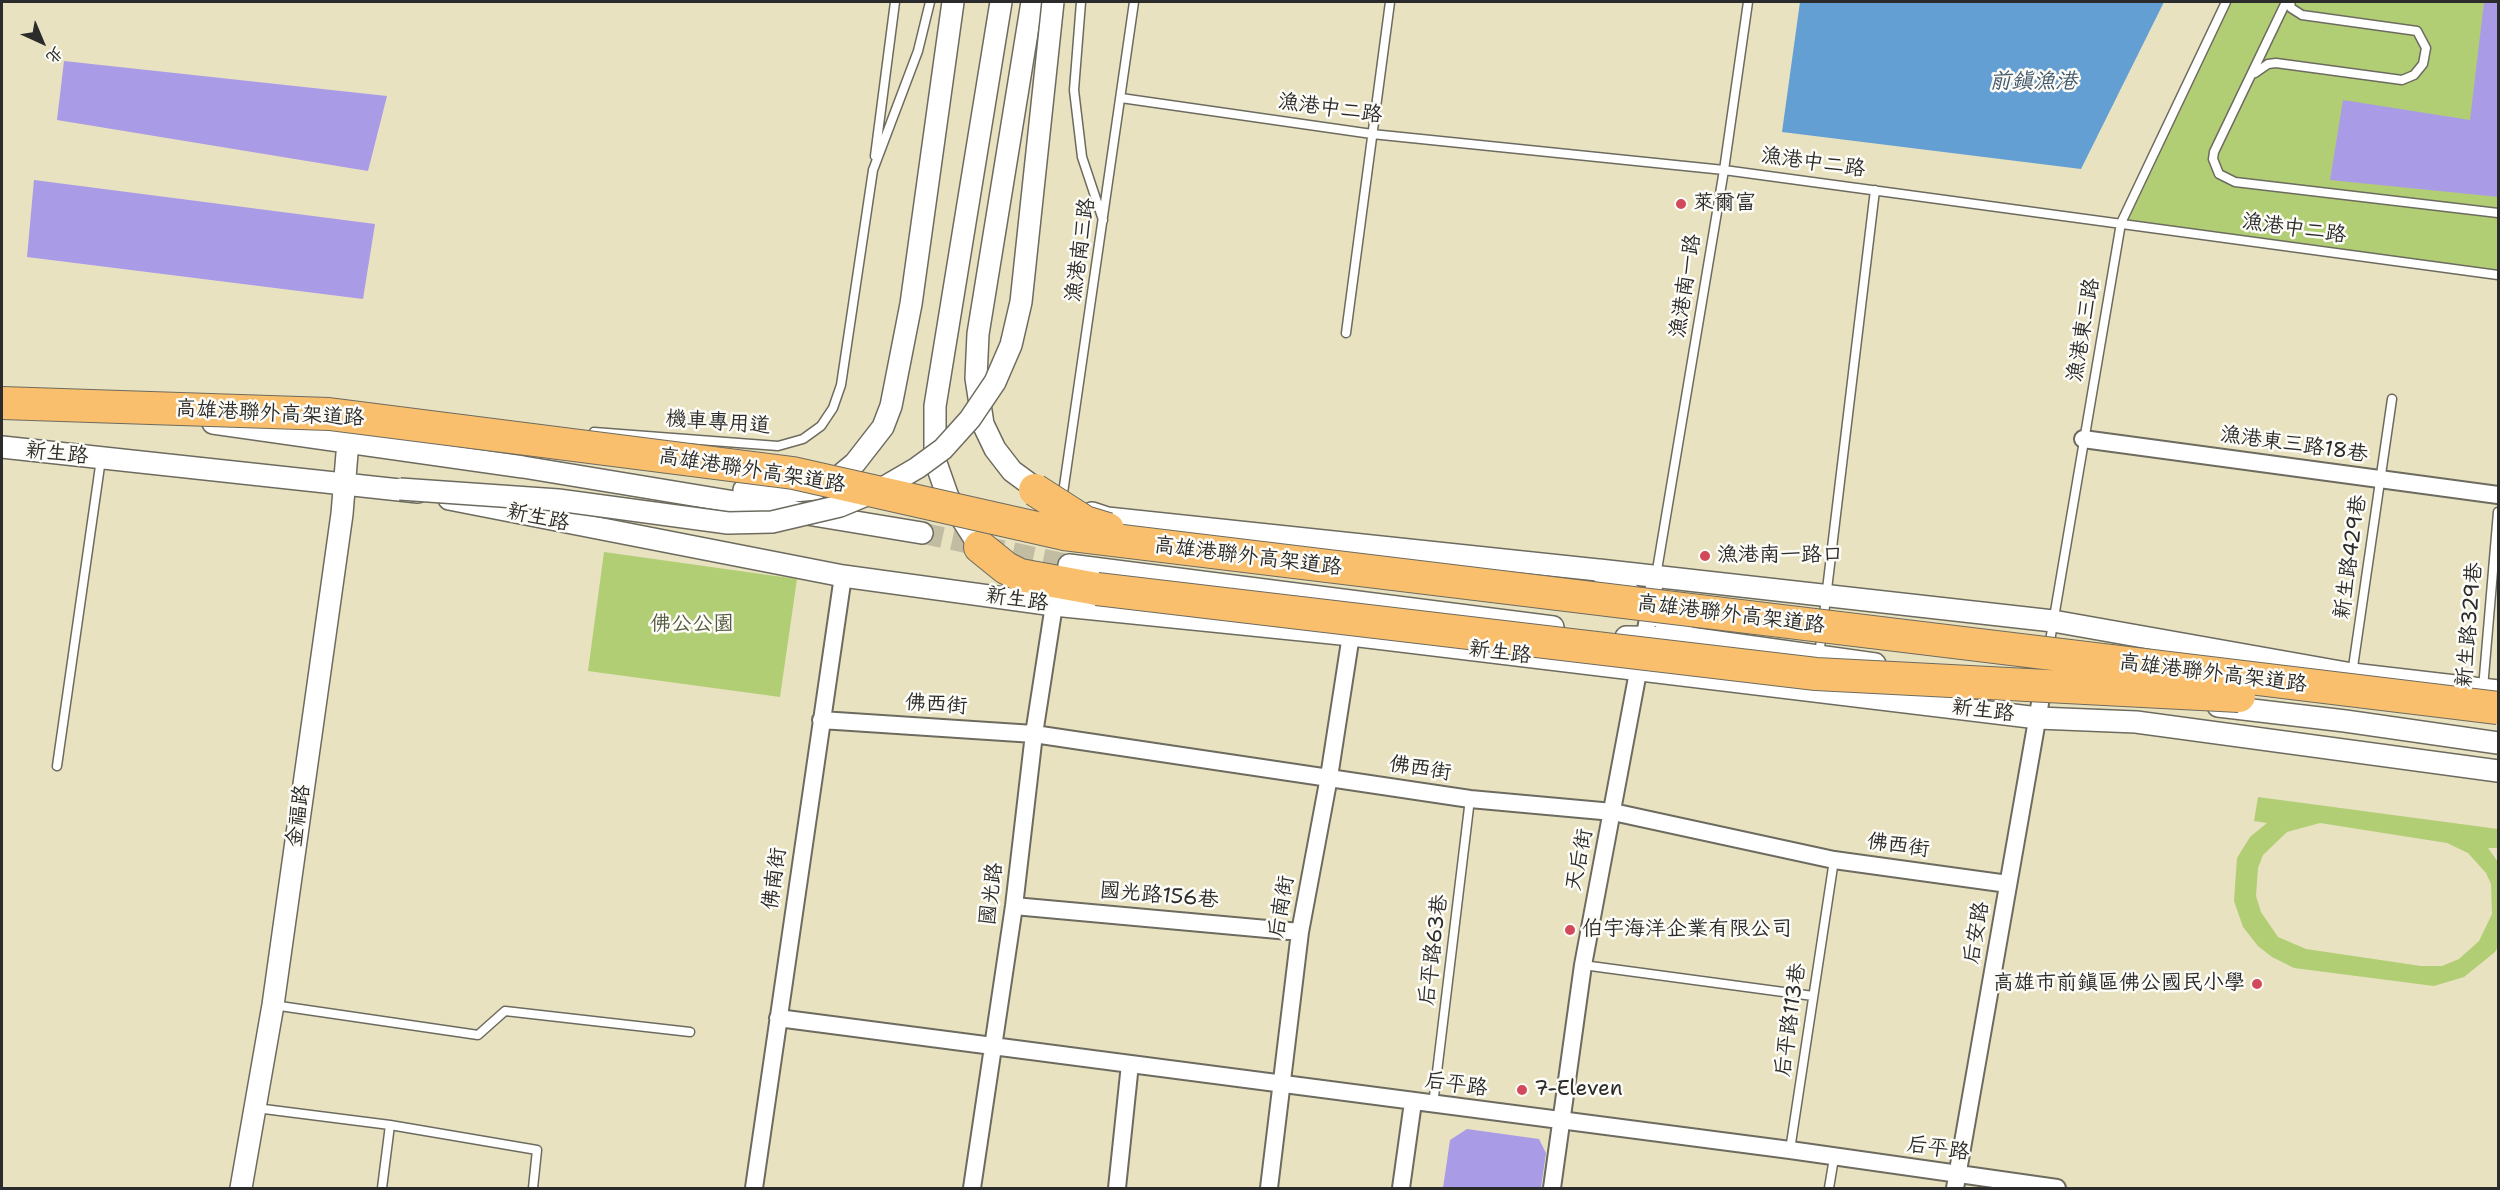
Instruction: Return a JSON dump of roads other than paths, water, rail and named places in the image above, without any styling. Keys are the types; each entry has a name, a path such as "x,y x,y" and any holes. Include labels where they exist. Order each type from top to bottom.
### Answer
{"highway":[{"name":"高雄港聯外高架道路","path":"2,403 329,414 793,473 1064,534 2489,718"},
{"name":"高雄港聯外高架道路","path":"2,423 327,427 790,489 1063,548 2289,691"},
{"path":"1048,497 1085,522 1104,528 2053,637 2289,691"},
{"path":"980,547 1006,568 1020,575 1097,589 1816,674 2289,691"}],"street":[{"path":"523,467 770,493 816,489 837,478 855,463 882,428 891,406 911,304 953,2"},
{"path":"1001,2 935,406 935,460 948,498 980,547 1026,589 1054,605"},
{"path":"1032,2 978,334 975,378 983,424 995,449 1012,471 1048,497 1107,518 2053,621 2352,674 2489,718"},
{"path":"400,489 558,500 728,523 772,522 840,506 881,489 917,468 943,449 970,419 995,382 1011,345 1021,302 1053,2"},
{"path":"2,394 523,467 922,533"},
{"name":"漁港東三路18巷","path":"2083,439 2499,495"},
{"name":"金福路","path":"241,1188 273,1005 344,485 348,441"},
{"name":"新生路","path":"2,447 344,485 400,489 575,526 843,576 1054,605 1351,635 2038,718 2499,781"},
{"name":"新生路","path":"1069,566 1645,639 1689,638 1819,656 2346,715 2489,718"},
{"name":"新生路","path":"1598,570 1689,638"},
{"name":"佛南街","path":"754,1188 843,576"},
{"name":"天后街","path":"1552,1188 1582,965 1613,812 1656,576"},
{"name":"國光路","path":"972,1188 1014,906 1034,734 1054,605"},
{"name":"后南街","path":"1269,1188 1300,932 1329,777 1351,635"},
{"name":"后安路","path":"1956,1182 2044,680"},
{"name":"新生路","path":"2038,718 2136,722 2499,771"},
{"name":"佛西街","path":"821,720 1034,734 1470,799 1613,812 1834,860 2008,884"},
{"name":"國光路156巷","path":"1014,906 1300,932"},
{"name":"后平路","path":"778,1018 1561,1122 1790,1150 1956,1182 2057,1188"},
{"path":"1117,1188 1130,1064"},
{"path":"1401,1188 1413,1102"}],"lane":[{"path":"873,170 895,2"},
{"name":"機車專用道","path":"580,431 778,446 803,439 821,426 833,408 841,385 873,170 918,51 930,2"},
{"path":"1081,2 1074,90 1082,157 1104,224"},
{"name":"漁港南三路","path":"1048,497 1104,224 1134,2"},
{"path":"1346,333 1390,2"},
{"name":"漁港南一路","path":"1656,576 1724,170 1748,2"},
{"name":"漁港東三路","path":"2046,664 2121,223 2226,2"},
{"path":"2253,75 2268,64 2276,63 2402,80 2414,75 2423,64 2425,42 2417,31 2302,15 2291,8 2288,2"},
{"path":"2288,2 2214,152 2215,166 2227,179 2499,213"},
{"name":"漁港中二路","path":"1121,98 1372,134 1724,170 2499,275"},
{"path":"1819,656 1875,190"},
{"name":"新生路429巷","path":"2348,697 2392,399"},
{"path":"394,434 464,423 499,425"},
{"path":"348,441 383,436"},
{"path":"57,766 101,459"},
{"name":"新生路329巷","path":"2489,718 2499,512"},
{"name":"后平路63巷","path":"1433,1105 1470,799"},
{"name":"后平路113巷","path":"1790,1150 1834,860"},
{"path":"1582,965 1812,996"},
{"path":"273,1005 478,1035 505,1011 690,1032"},
{"path":"255,1108 390,1125 537,1150 533,1188"},
{"path":"382,1188 390,1125"},
{"path":"1829,1188 1834,1158"}],"water":[{"name":"前鎮漁港","path":"1800,2 2164,2 2081,169 1782,132"}],"tunnel":[{"path":"922,533 1069,565"}],"place":[{"name":"萊爾富","path":"1681,204"},
{"name":"漁港南一路口","path":"1705,556"},
{"name":"伯宇海洋企業有限公司","path":"1570,930"},
{"name":"高雄市前鎮區佛公國民小學","path":"2257,984"},
{"name":"7-Eleven","path":"1522,1090"}],"park label":[{"name":"佛公公園","path":"692,625"}]}
